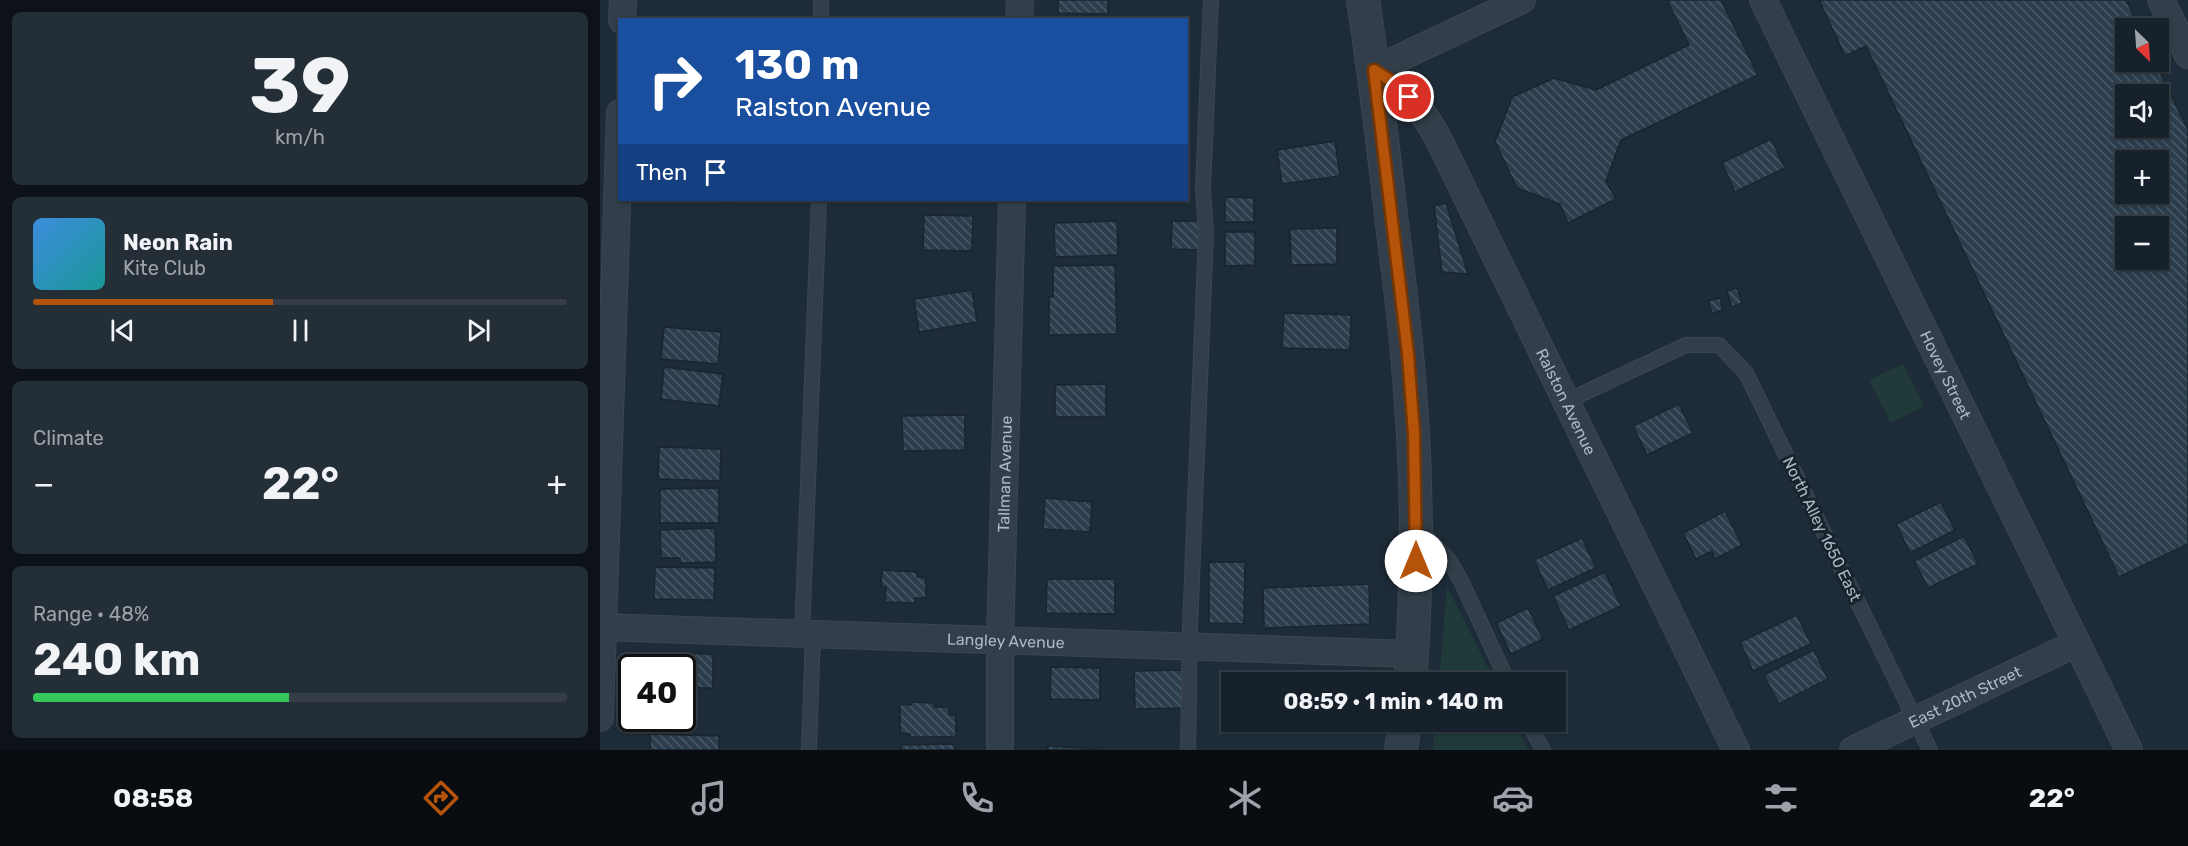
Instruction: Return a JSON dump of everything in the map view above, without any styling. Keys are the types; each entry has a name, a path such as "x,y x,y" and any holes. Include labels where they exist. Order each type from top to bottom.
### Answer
{"street":[{"path":"622,18 623,0"},
{"path":"1019,18 1020,0"},
{"path":"1374,70 1522,0"},
{"name":"Hovey Street","path":"1763,0 2129,750"},
{"path":"2161,0 2188,55"},
{"path":"1362,4 1374,70 1408,354 1414,434 1416,526 1411,668"},
{"name":"Ralston Avenue","path":"1374,70 1402,90 1432,128 1736,750"},
{"path":"600,718 601,627 618,167"},
{"name":"Tallman Avenue","path":"1000,750 1000,641 1012,201"},
{"name":"Langley Avenue","path":"601,627 1189,647 1411,668"},
{"name":"East 20th Street","path":"1853,750 2077,643"},
{"path":"1401,750 1404,732"}],"lane":[{"path":"821,0 821,18"},
{"path":"1188,750 1189,647 1205,245 1203,189 1211,0"},
{"path":"809,750 808,635 819,201"},
{"name":"North Alley 1650 East","path":"1567,401 1686,345 1719,345 1746,373 1930,750"},
{"path":"1416,526 1449,560 1503,672"},
{"path":"1533,732 1543,750"}],"green space":[{"path":"1903,364 1924,406 1891,423 1869,380"},
{"path":"1447,586 1490,672 1440,672"},
{"path":"1434,732 1519,732 1528,750 1433,750"}],"building":[{"path":"1058,0 1108,0 1108,14 1058,13"},
{"path":"1667,0 1721,0 1758,75 1621,140 1606,181 1616,199 1568,223 1560,204 1517,188 1495,142 1512,97 1554,78 1596,90 1689,45"},
{"path":"1819,0 2126,0 2135,18 2115,18 2115,72 2160,72 2166,84 2115,84 2115,138 2169,138 2169,91 2188,130 2188,544 2119,577 1866,46 1845,56"},
{"path":"1771,139 1785,168 1735,192 1722,163"},
{"path":"1335,141 1340,176 1282,184 1277,150"},
{"path":"1225,197 1254,198 1254,222 1225,222"},
{"path":"687,201 730,201 730,203"},
{"path":"1446,203 1468,274 1442,272 1434,206"},
{"path":"924,215 973,216 972,251 923,250"},
{"path":"1117,221 1118,255 1055,257 1054,223"},
{"path":"1172,221 1202,221 1201,250 1171,249"},
{"path":"1337,228 1337,264 1291,265 1290,229"},
{"path":"1225,232 1255,232 1255,265 1225,266"},
{"path":"1115,265 1117,334 1049,335 1049,297 1053,297 1053,266"},
{"path":"1737,288 1742,303 1732,307 1727,291"},
{"path":"972,290 977,322 919,332 914,299"},
{"path":"1720,298 1723,310 1712,313 1708,301"},
{"path":"1284,313 1351,315 1350,350 1282,348"},
{"path":"664,327 721,332 718,364 661,359"},
{"path":"664,367 723,374 719,406 661,399"},
{"path":"1106,384 1106,417 1055,417 1055,385"},
{"path":"1679,404 1693,433 1647,455 1633,426"},
{"path":"965,415 965,450 903,451 902,416"},
{"path":"659,447 721,449 720,481 658,479"},
{"path":"719,488 719,523 660,523 660,489"},
{"path":"1045,498 1092,502 1090,532 1043,529"},
{"path":"1941,502 1955,530 1910,553 1896,524"},
{"path":"1725,511 1742,545 1715,559 1712,551 1696,559 1683,533"},
{"path":"715,528 716,562 680,563 680,558 661,558 660,530"},
{"path":"1964,536 1978,564 1928,588 1914,561"},
{"path":"1582,538 1596,568 1548,590 1534,560"},
{"path":"1209,562 1245,562 1244,624 1209,623"},
{"path":"655,567 715,568 714,600 654,599"},
{"path":"882,570 917,572 917,577 926,578 926,598 915,598 915,603 885,602 886,587 881,586"},
{"path":"1605,572 1621,606 1569,630 1553,596"},
{"path":"1047,579 1115,579 1115,614 1046,613"},
{"path":"1369,584 1370,624 1264,628 1263,588"},
{"path":"1528,608 1543,639 1511,654 1496,623"},
{"path":"1797,615 1811,644 1753,671 1740,642"},
{"path":"1814,650 1828,679 1779,704 1764,675"},
{"path":"653,653 713,654 713,688 696,688 696,654"},
{"path":"1051,667 1100,668 1100,700 1050,699"},
{"path":"1183,670 1184,708 1135,709 1134,671"},
{"path":"911,702 934,703 934,707 949,707 949,715 956,715 956,737 910,737 910,734 900,733 900,704 911,705"},
{"path":"650,734 719,736 719,750 650,750"},
{"path":"954,744 955,750 901,750 901,745"},
{"path":"1048,746 1097,749 1097,750 1047,750"}],"route":[{"path":"1409,97 1396,84 1374,70 1412,400 1416,561"}]}
